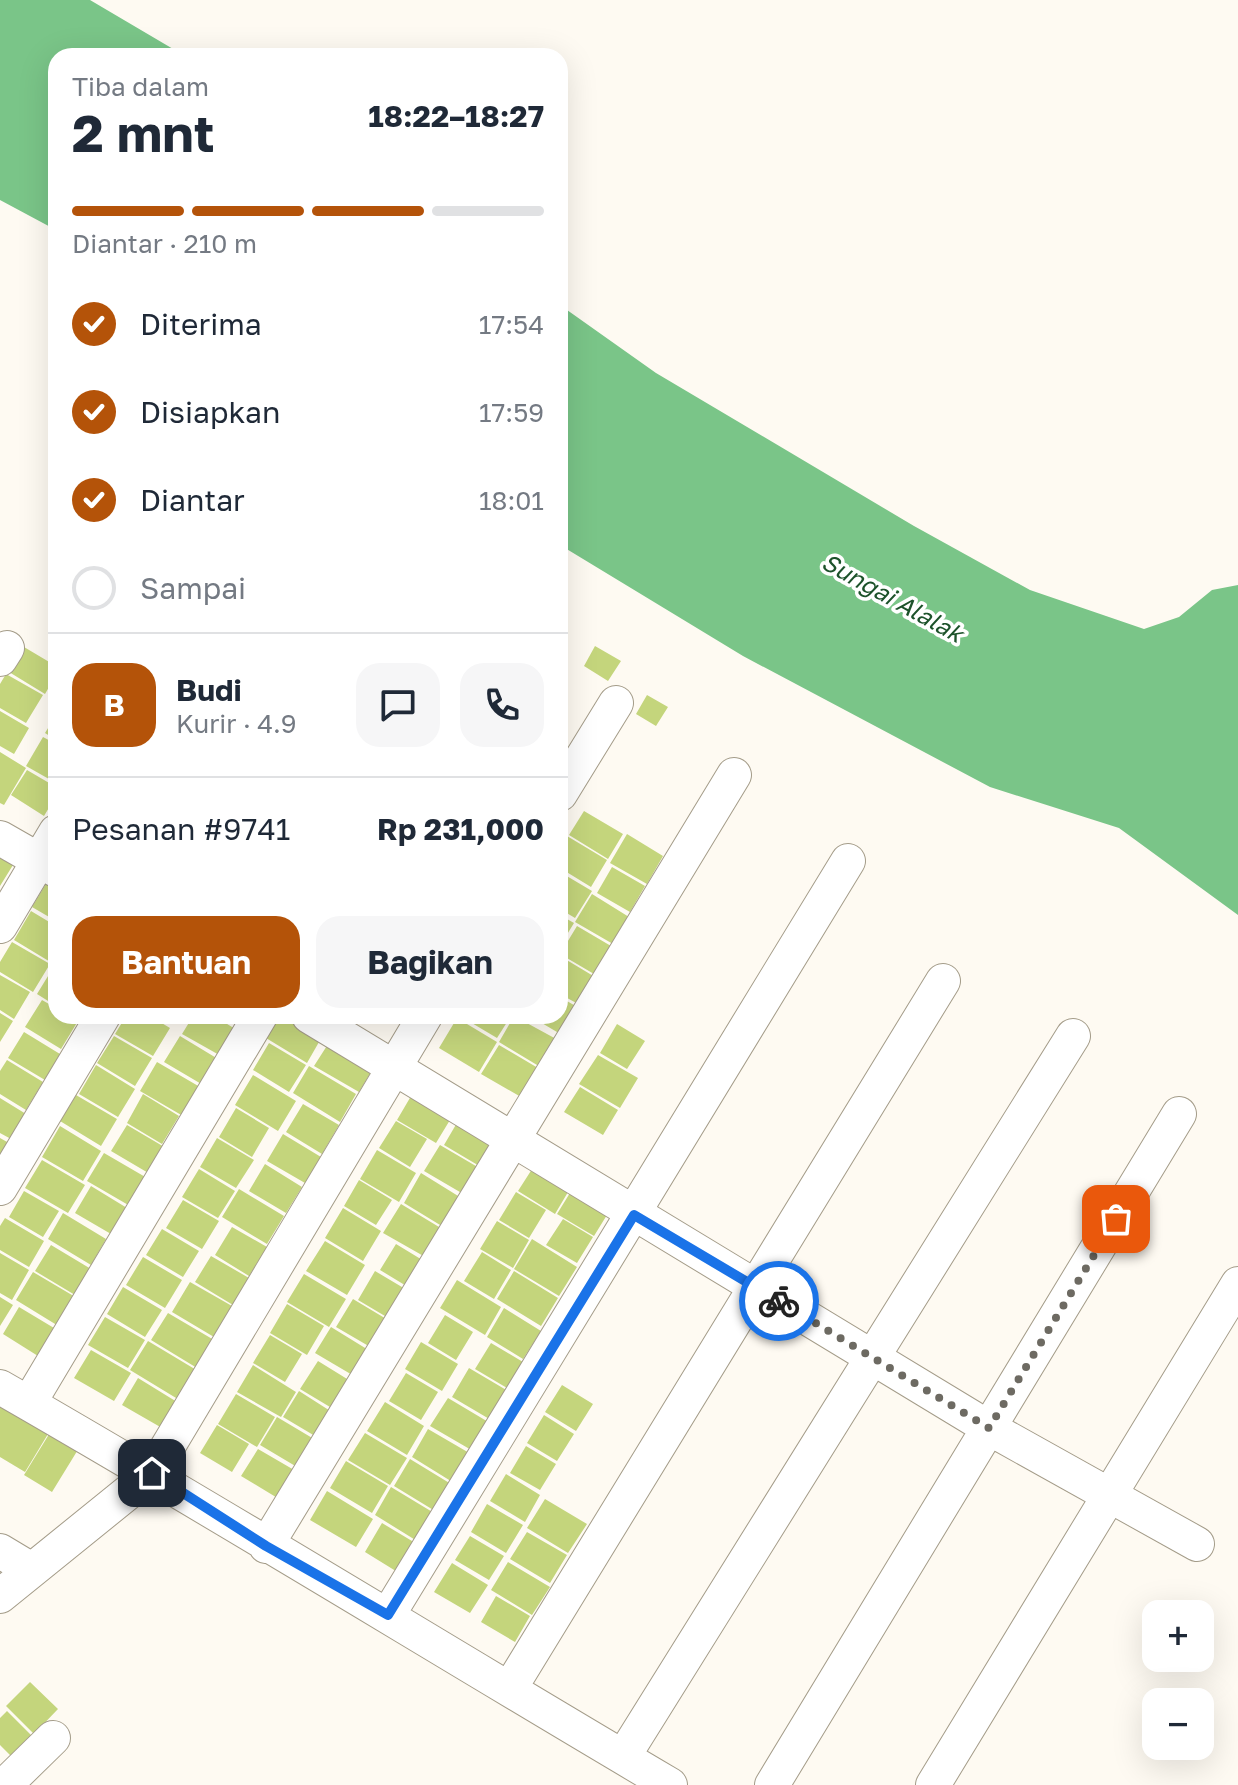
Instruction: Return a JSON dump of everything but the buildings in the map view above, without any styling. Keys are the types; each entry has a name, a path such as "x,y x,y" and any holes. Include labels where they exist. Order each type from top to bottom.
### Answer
{"street":[{"path":"568,781 616,703"},
{"path":"266,1546 515,1141 734,775"},
{"path":"0,838 48,854"},
{"path":"0,926 48,859"},
{"path":"388,1615 848,861"},
{"path":"510,1688 943,981"},
{"path":"0,1188 98,1024"},
{"path":"255,1024 14,1395 152,1473 266,1546 388,1615 670,1785"},
{"path":"323,1024 989,1428 1197,1544"},
{"path":"0,1596 152,1473 420,1024"},
{"path":"623,1757 1073,1036"},
{"path":"772,1785 1179,1114"},
{"path":"933,1785 1238,1284"},
{"path":"0,1551 30,1569"},
{"path":"5,1785 53,1738"}],"water":[{"path":"0,0 90,0 171,48 48,48 48,226 0,200"},
{"name":"Sungai Alalak","path":"568,311 656,373 914,526 1030,590 1144,629 1179,617 1212,590 1238,585 1238,915 1119,828 990,787 743,656 568,550"}],"way so far":[{"path":"779,1301 989,1428 1116,1219"}],"route":[{"path":"152,1473 266,1546 388,1615 634,1215 779,1301"}]}
